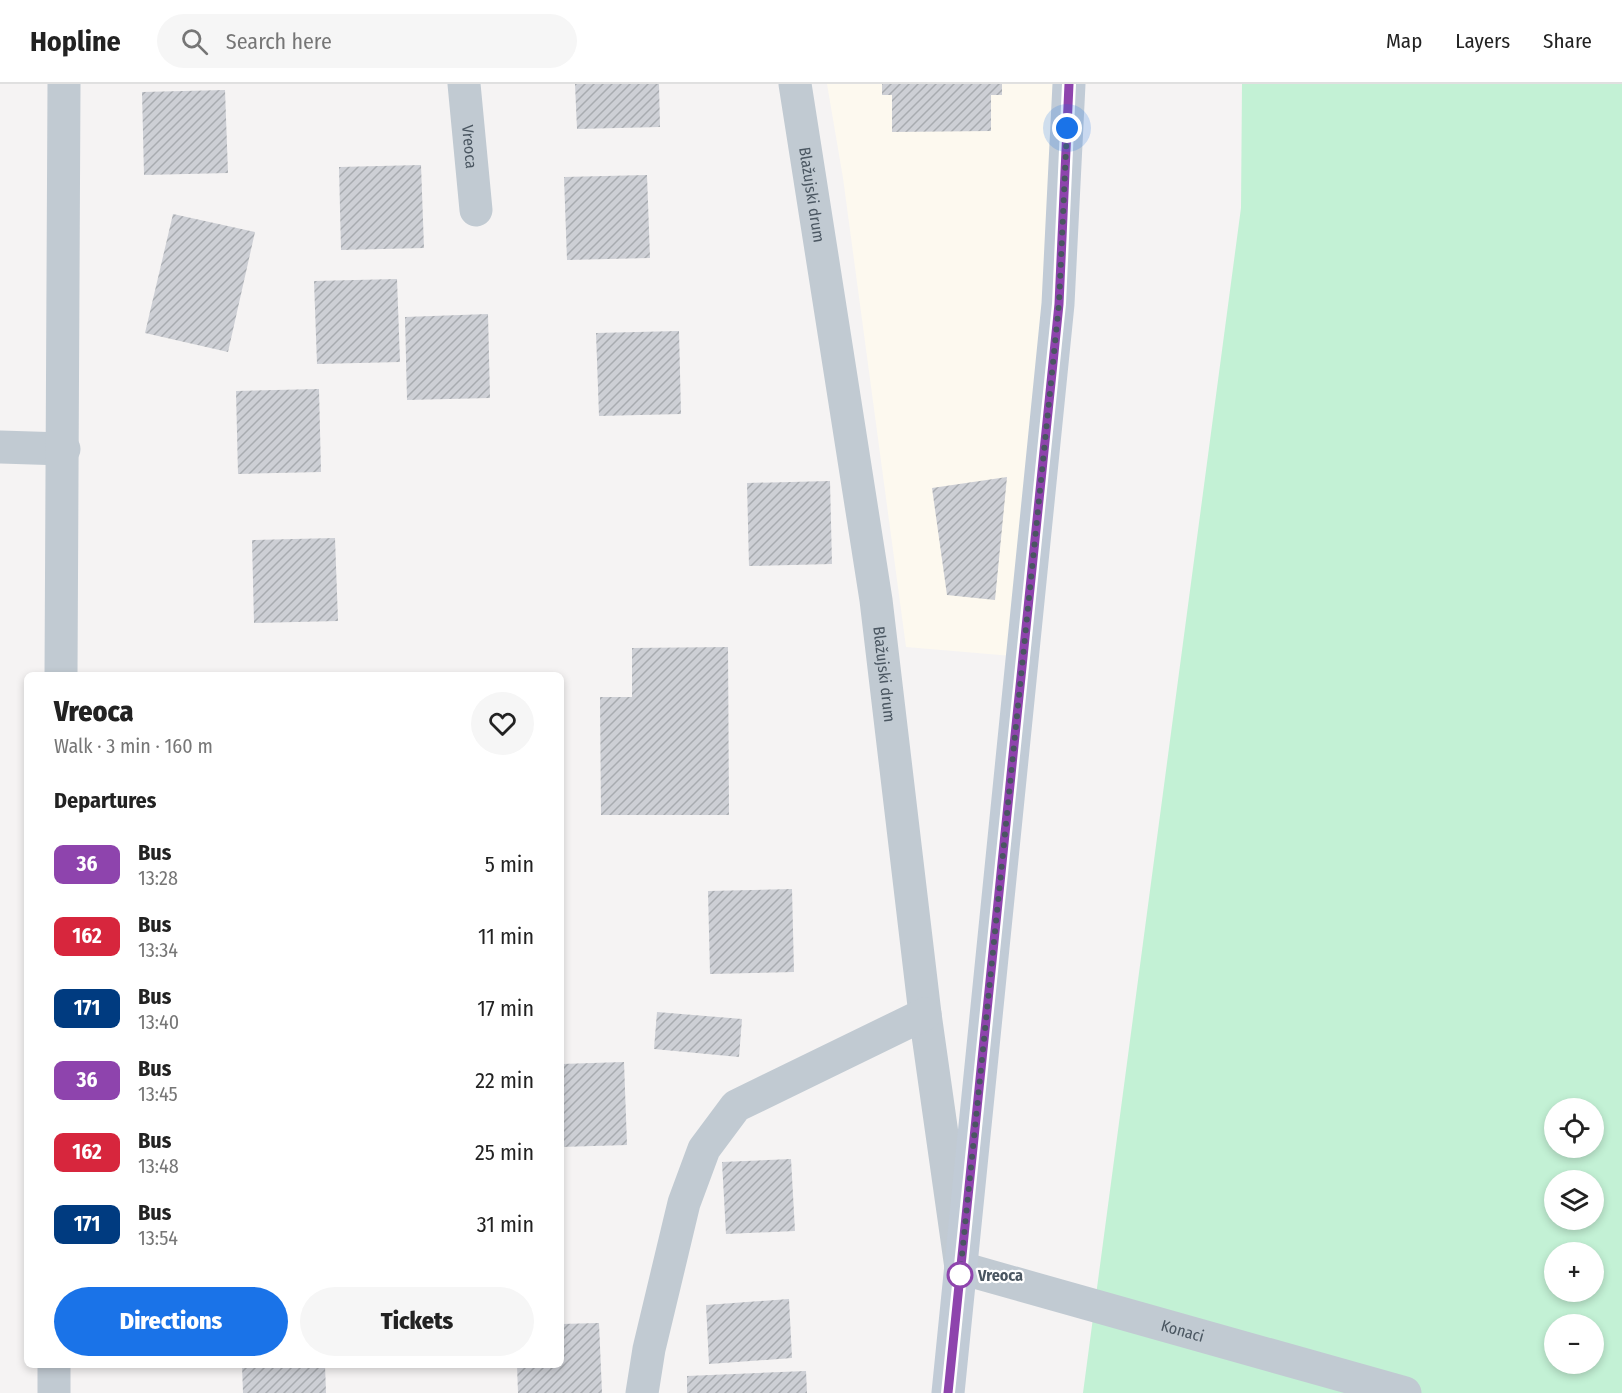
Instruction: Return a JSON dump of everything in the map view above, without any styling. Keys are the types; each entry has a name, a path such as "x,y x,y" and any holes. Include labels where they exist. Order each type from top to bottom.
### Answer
{"main road":[{"path":"948,1393 1059,304 1069,84"}],"street":[{"path":"61,672 64,449 64,84"},
{"name":"Vreoca","path":"464,84 476,210"},
{"name":"Blažujski drum","path":"795,84 876,600 925,1014 961,1268"},
{"path":"0,447 64,449"},
{"path":"642,1393 649,1349 684,1203 704,1149 736,1106 925,1014"},
{"name":"Konaci","path":"961,1268 1405,1393"},
{"path":"54,1368 54,1393"}],"shaded area":[{"path":"827,84 1069,84 1023,657 906,647 843,178"}],"green space":[{"path":"1242,84 1622,84 1622,1393 1083,1393 1241,208"}],"building":[{"path":"575,84 659,84 660,127 577,129"},
{"path":"882,84 1002,84 1002,95 991,95 991,131 892,132 892,95 882,95"},
{"path":"225,90 228,173 144,175 142,92"},
{"path":"421,165 424,248 341,250 339,167"},
{"path":"647,175 650,258 567,260 564,177"},
{"path":"173,214 255,232 228,352 145,333"},
{"path":"397,279 400,362 317,364 314,281"},
{"path":"488,314 490,398 407,400 405,317"},
{"path":"679,331 681,414 599,416 596,333"},
{"path":"319,389 321,472 238,474 236,391"},
{"path":"1007,477 995,600 947,595 932,488"},
{"path":"830,481 832,564 749,566 747,483"},
{"path":"335,538 338,621 254,623 252,540"},
{"path":"728,647 729,815 601,815 600,697 632,697 632,648"},
{"path":"792,889 794,972 710,974 708,891"},
{"path":"657,1012 742,1019 739,1057 654,1049"},
{"path":"624,1062 627,1145 564,1147 564,1064"},
{"path":"791,1159 795,1231 726,1234 722,1162"},
{"path":"789,1299 792,1358 709,1364 706,1305"},
{"path":"599,1323 602,1393 518,1393 517,1368 564,1368 564,1324"},
{"path":"242,1368 325,1368 326,1393 243,1393"},
{"path":"806,1371 807,1393 687,1393 687,1376"}],"bus line":[{"name":"36","path":"948,1393 1059,304 1069,84"}],"place":[{"name":"Vreoca","path":"960,1275"}],"route":[{"path":"960,1275 1059,304 1067,128"}]}
